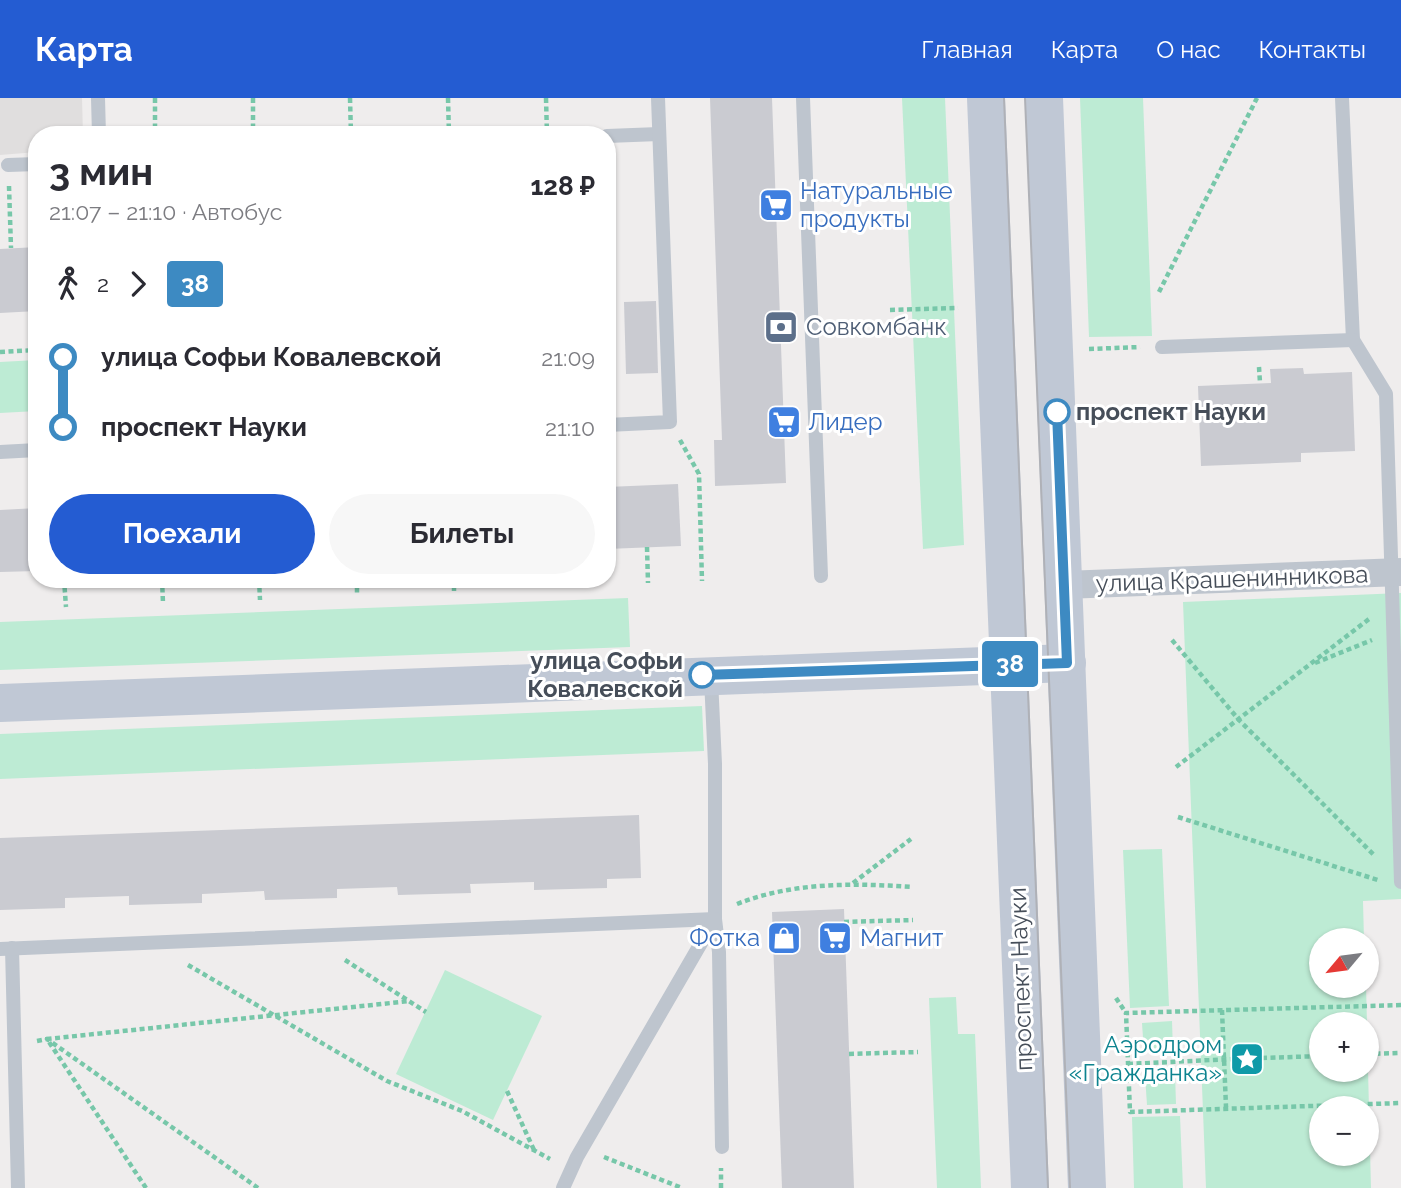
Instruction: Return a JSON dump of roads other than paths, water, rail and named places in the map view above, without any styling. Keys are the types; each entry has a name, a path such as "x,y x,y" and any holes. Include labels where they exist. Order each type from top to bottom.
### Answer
{"main road":[{"name":"проспект Науки","path":"986,98 1030,1188"},
{"path":"1044,98 1087,1188"},
{"path":"0,703 710,674 1067,663"}],"street":[{"name":"улица Крашенинникова","path":"1064,585 1396,581"}],"lane":[{"path":"98,98 99,126"},
{"path":"616,425 670,422 658,98"},
{"path":"803,98 821,576"},
{"path":"1342,98 1353,340 1386,394 1396,581 1401,882"},
{"path":"616,136 659,134"},
{"path":"8,166 28,165"},
{"path":"1162,347 1353,340"},
{"path":"0,452 28,450"},
{"path":"710,674 716,764 715,919 719,952 722,1147"},
{"path":"18,1188 17,1043 6,949 306,934 715,919"},
{"path":"563,1188 577,1157 715,919"}],"tram line":[{"path":"1004,98 1048,1188"},
{"path":"1025,98 1070,1188"}],"place":[{"name":"Натуральные продукты","path":"776,205"},
{"name":"Совкомбанк","path":"781,327"},
{"name":"проспект Науки","path":"1057,412"},
{"name":"Лидер","path":"784,422"},
{"name":"улица Софьи Ковалевской","path":"702,675"},
{"name":"Фотка","path":"784,938"},
{"name":"Магнит","path":"835,938"},
{"name":"Аэродром «Гражданка»","path":"1247,1059"}]}
